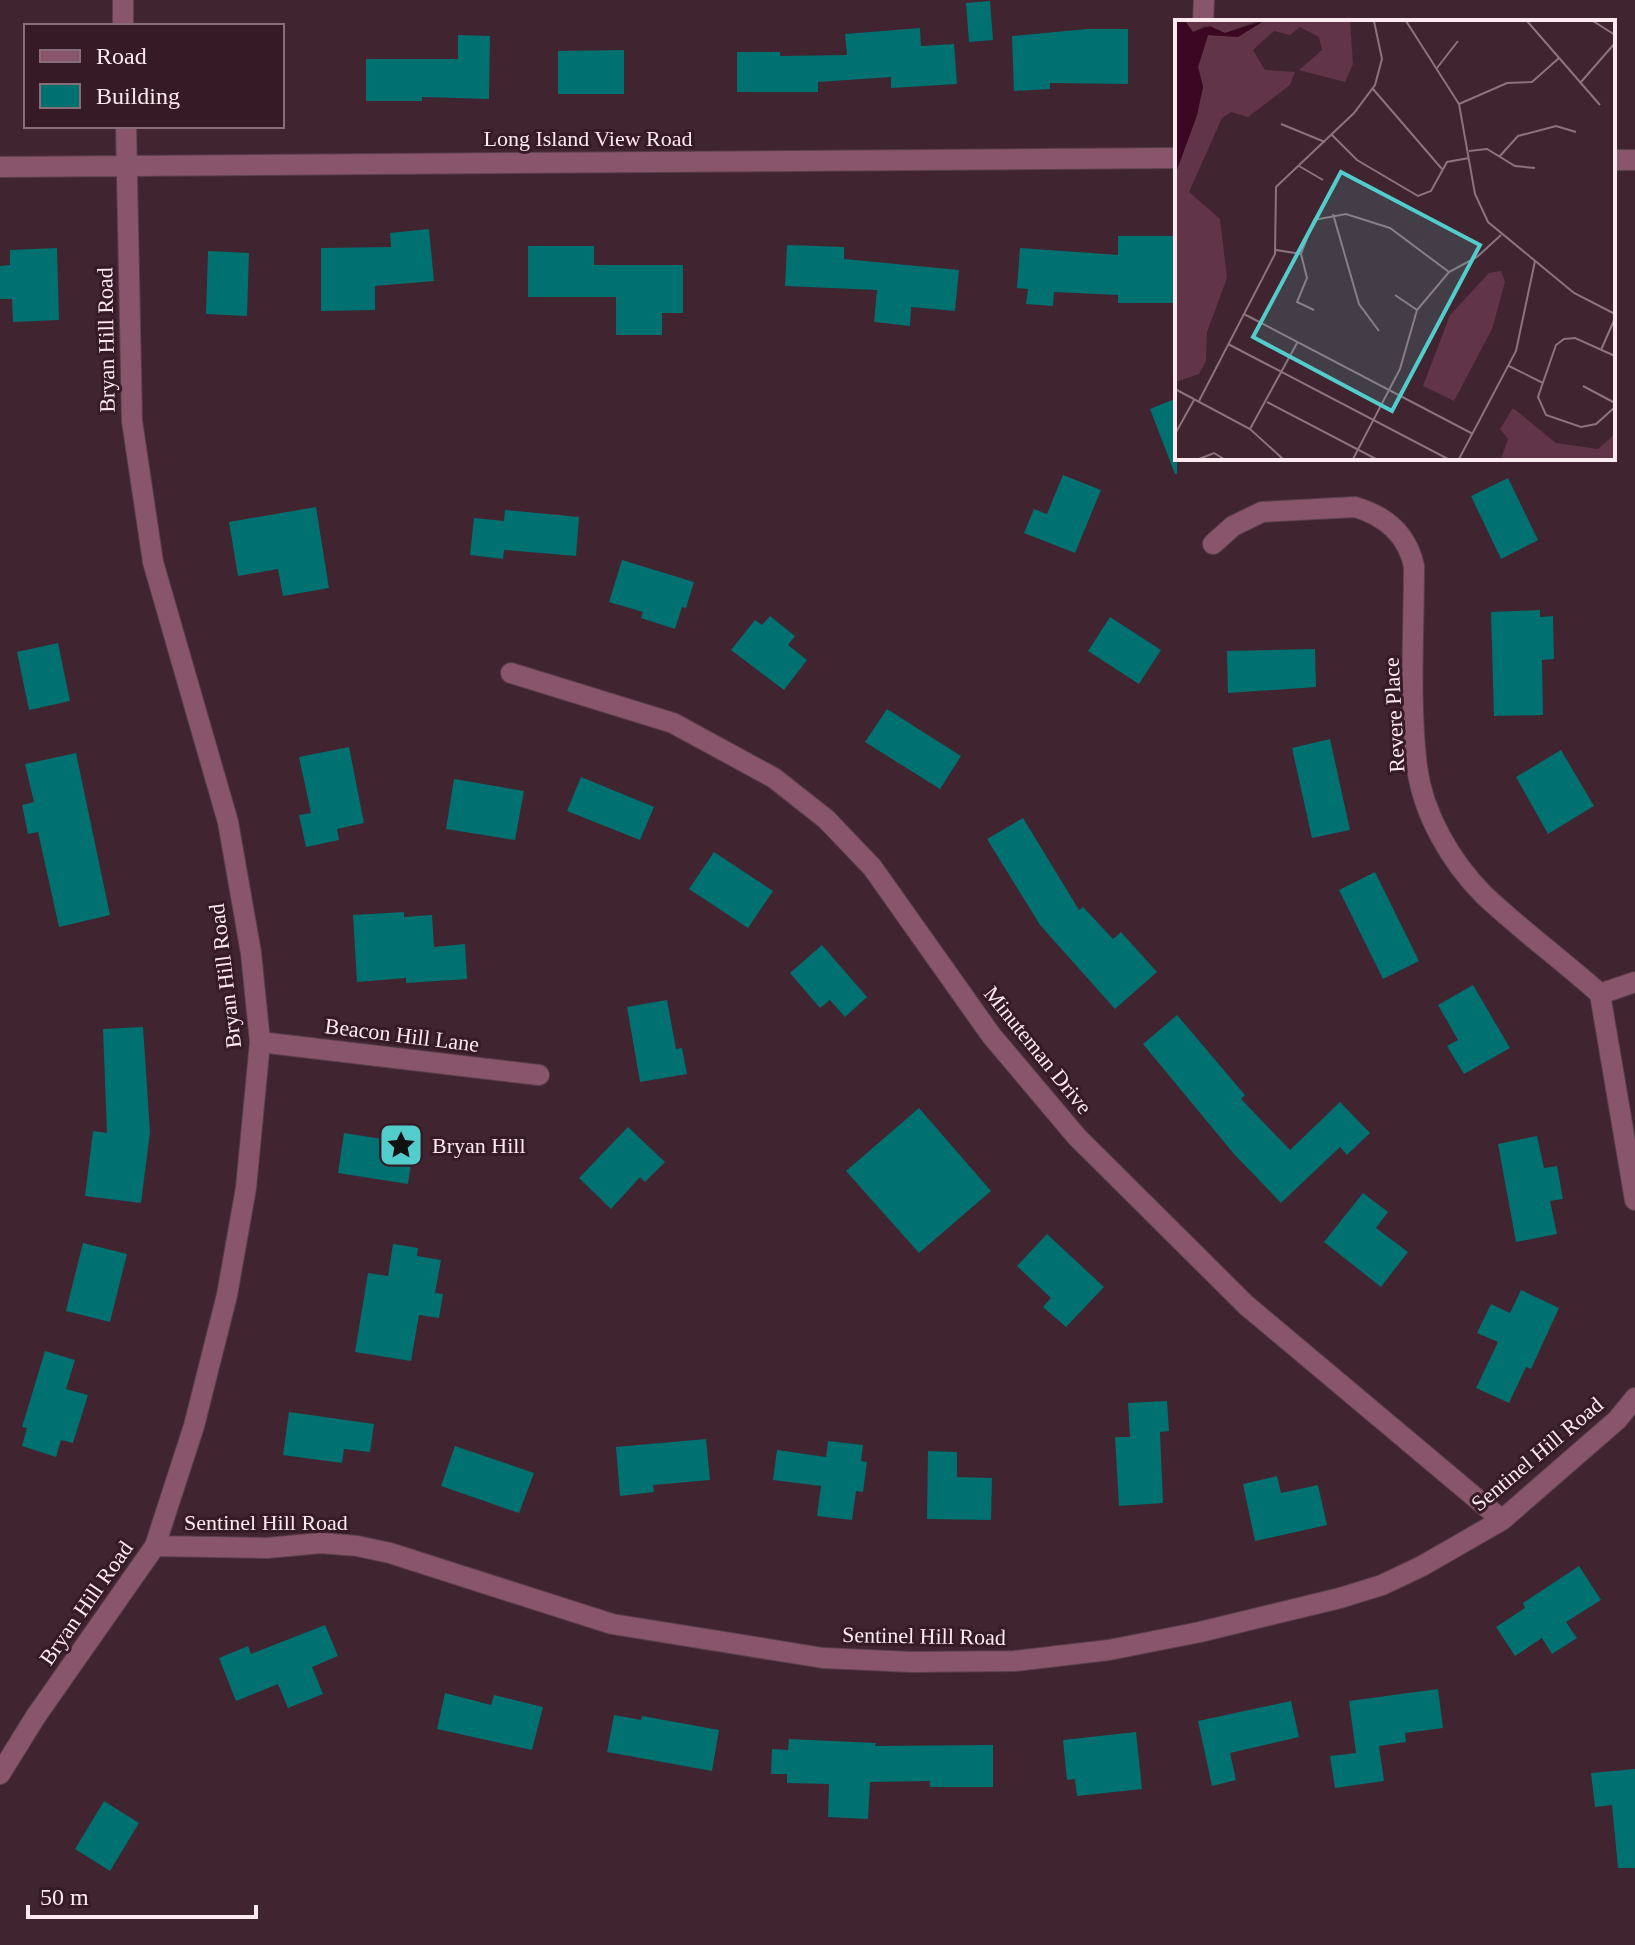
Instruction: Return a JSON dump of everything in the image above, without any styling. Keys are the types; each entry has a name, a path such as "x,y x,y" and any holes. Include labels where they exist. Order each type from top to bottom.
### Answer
{"street":[{"path":"123,0 123,24"},
{"path":"1203,20 1204,0"},
{"name":"Bryan Hill Road","path":"0,1774 36,1716 155,1546 194,1426 227,1295 246,1188 260,1042 251,953 228,822 153,562 132,421 126,128"},
{"name":"Long Island View Road","path":"0,167 1175,158"},
{"name":"Revere Place","path":"1213,544 1233,526 1262,512 1341,506 1369,511 1383,518 1400,534 1414,566 1417,769 1441,836 1483,893 1600,994"},
{"name":"Minuteman Drive","path":"511,673 673,723 774,778 826,819 872,867 991,1035 1077,1137 1246,1305 1502,1520"},
{"path":"1635,982 1600,994 1635,1200"},
{"name":"Beacon Hill Lane","path":"260,1042 539,1075"},
{"name":"Sentinel Hill Road","path":"155,1546 251,1548 321,1543 357,1546 390,1553 612,1624 823,1658 912,1662 1015,1661 1109,1650 1185,1635 1382,1585 1502,1520 1617,1420 1635,1398"}],"building":[{"path":"990,1 993,40 969,42 966,3"},
{"path":"920,28 921,46 954,44 957,84 891,88 891,77 818,82 818,92 737,92 737,52 780,52 780,56 847,55 845,34"},
{"path":"1087,29 1128,29 1128,84 1050,83 1050,89 1014,91 1012,36"},
{"path":"458,35 490,36 489,99 422,97 422,101 366,101 366,59 458,59"},
{"path":"624,50 624,94 558,94 558,51"},
{"path":"429,229 434,281 375,286 375,310 321,311 321,248 391,247 390,233"},
{"path":"1118,236 1175,236 1175,303 1118,303 1118,295 1054,292 1053,306 1026,304 1028,289 1017,288 1020,248 1118,255"},
{"path":"787,245 844,247 844,259 959,270 955,311 911,307 910,326 874,322 877,290 785,286"},
{"path":"528,246 594,246 594,265 683,265 683,313 662,313 662,335 616,335 616,297 528,297"},
{"path":"57,248 59,320 13,322 12,299 0,299 0,266 10,265 10,250"},
{"path":"208,251 249,253 247,316 206,314"},
{"path":"1175,399 1177,474 1175,474 1150,409"},
{"path":"1063,475 1101,490 1075,553 1024,533 1034,509 1047,514"},
{"path":"1508,478 1538,540 1501,559 1471,496"},
{"path":"316,507 329,588 283,596 278,569 238,576 229,522"},
{"path":"505,510 579,517 576,556 504,550 503,559 470,555 474,518 504,521"},
{"path":"622,560 694,582 675,629 641,618 643,612 609,602"},
{"path":"1540,610 1540,617 1553,616 1554,659 1542,660 1543,715 1494,716 1491,612"},
{"path":"770,616 795,636 788,645 807,660 784,690 731,650 755,620 762,625"},
{"path":"1110,617 1161,650 1139,684 1088,651"},
{"path":"58,643 70,701 29,710 17,652"},
{"path":"1315,649 1316,687 1228,693 1227,651"},
{"path":"887,709 961,756 940,789 865,742"},
{"path":"1330,739 1350,830 1312,838 1292,748"},
{"path":"349,747 364,823 337,829 339,840 306,847 299,815 311,813 299,757"},
{"path":"1561,750 1594,806 1548,834 1516,777"},
{"path":"76,753 110,915 59,927 38,832 28,834 22,805 34,802 25,764"},
{"path":"581,777 654,807 640,840 567,811"},
{"path":"454,779 524,791 515,840 446,829"},
{"path":"1023,818 1079,910 1083,907 1113,939 1121,932 1157,972 1115,1009 1040,925 987,839"},
{"path":"714,852 773,891 748,928 689,889"},
{"path":"1375,872 1419,961 1383,979 1339,890"},
{"path":"404,912 404,917 432,915 434,947 465,944 467,979 406,983 406,978 357,982 353,915"},
{"path":"822,945 867,997 845,1017 830,1000 820,1008 790,973"},
{"path":"1473,985 1510,1048 1464,1074 1447,1046 1458,1040 1438,1005"},
{"path":"667,1000 676,1049 682,1048 687,1074 640,1082 627,1007"},
{"path":"1177,1015 1245,1095 1241,1099 1290,1150 1340,1102 1370,1133 1347,1155 1340,1147 1281,1203 1234,1154 1143,1044"},
{"path":"143,1027 150,1132 141,1203 85,1196 93,1131 107,1133 103,1029"},
{"path":"919,1108 991,1191 919,1253 846,1171"},
{"path":"628,1127 665,1162 645,1182 640,1177 611,1209 579,1178"},
{"path":"344,1133 414,1144 408,1184 338,1173"},
{"path":"1537,1136 1544,1168 1557,1166 1563,1199 1550,1201 1557,1234 1516,1242 1498,1144"},
{"path":"1363,1193 1388,1212 1376,1228 1408,1252 1381,1287 1324,1242"},
{"path":"1047,1234 1104,1287 1066,1327 1043,1307 1051,1298 1017,1266"},
{"path":"83,1243 127,1254 110,1322 66,1311"},
{"path":"393,1244 418,1248 417,1256 441,1260 435,1293 443,1294 439,1318 419,1315 411,1361 355,1352 368,1273 388,1276"},
{"path":"1521,1290 1559,1308 1531,1369 1526,1367 1509,1403 1476,1388 1498,1342 1477,1333 1491,1304 1510,1313"},
{"path":"45,1351 75,1360 66,1389 88,1395 73,1443 61,1440 56,1457 22,1446 27,1428 22,1427"},
{"path":"1167,1401 1169,1431 1160,1432 1163,1503 1119,1506 1115,1437 1130,1437 1128,1403"},
{"path":"289,1412 374,1424 370,1452 344,1449 342,1463 283,1455"},
{"path":"706,1439 710,1480 653,1485 654,1492 620,1496 616,1447"},
{"path":"828,1441 863,1445 861,1461 867,1462 863,1492 856,1491 852,1520 817,1516 821,1486 773,1480 777,1450 826,1457"},
{"path":"455,1446 534,1473 519,1513 441,1486"},
{"path":"928,1451 957,1452 957,1477 992,1478 991,1520 927,1519"},
{"path":"1277,1476 1281,1493 1318,1485 1327,1525 1255,1541 1243,1484"},
{"path":"1579,1566 1601,1600 1566,1622 1577,1638 1552,1654 1542,1638 1515,1656 1496,1627 1525,1608 1523,1603"},
{"path":"325,1625 338,1656 312,1667 323,1694 288,1708 278,1684 236,1701 219,1658 248,1646 251,1654"},
{"path":"1438,1689 1443,1728 1405,1733 1406,1742 1379,1746 1384,1781 1335,1788 1330,1756 1356,1753 1349,1701"},
{"path":"445,1693 491,1705 494,1695 543,1707 532,1750 437,1729"},
{"path":"1291,1701 1299,1737 1230,1753 1236,1780 1212,1786 1198,1721"},
{"path":"614,1715 641,1720 642,1716 719,1730 712,1771 607,1752"},
{"path":"1136,1732 1142,1789 1077,1796 1075,1779 1067,1780 1063,1740"},
{"path":"789,1739 876,1743 875,1746 993,1745 993,1787 930,1787 930,1781 870,1782 868,1819 828,1817 829,1784 787,1783 787,1774 771,1774 772,1749 788,1750"},
{"path":"1635,1769 1635,1868 1618,1868 1612,1805 1595,1807 1591,1773"},
{"path":"104,1801 139,1823 110,1871 75,1849"}],"place":[{"name":"Bryan Hill","path":"401,1145"}]}
